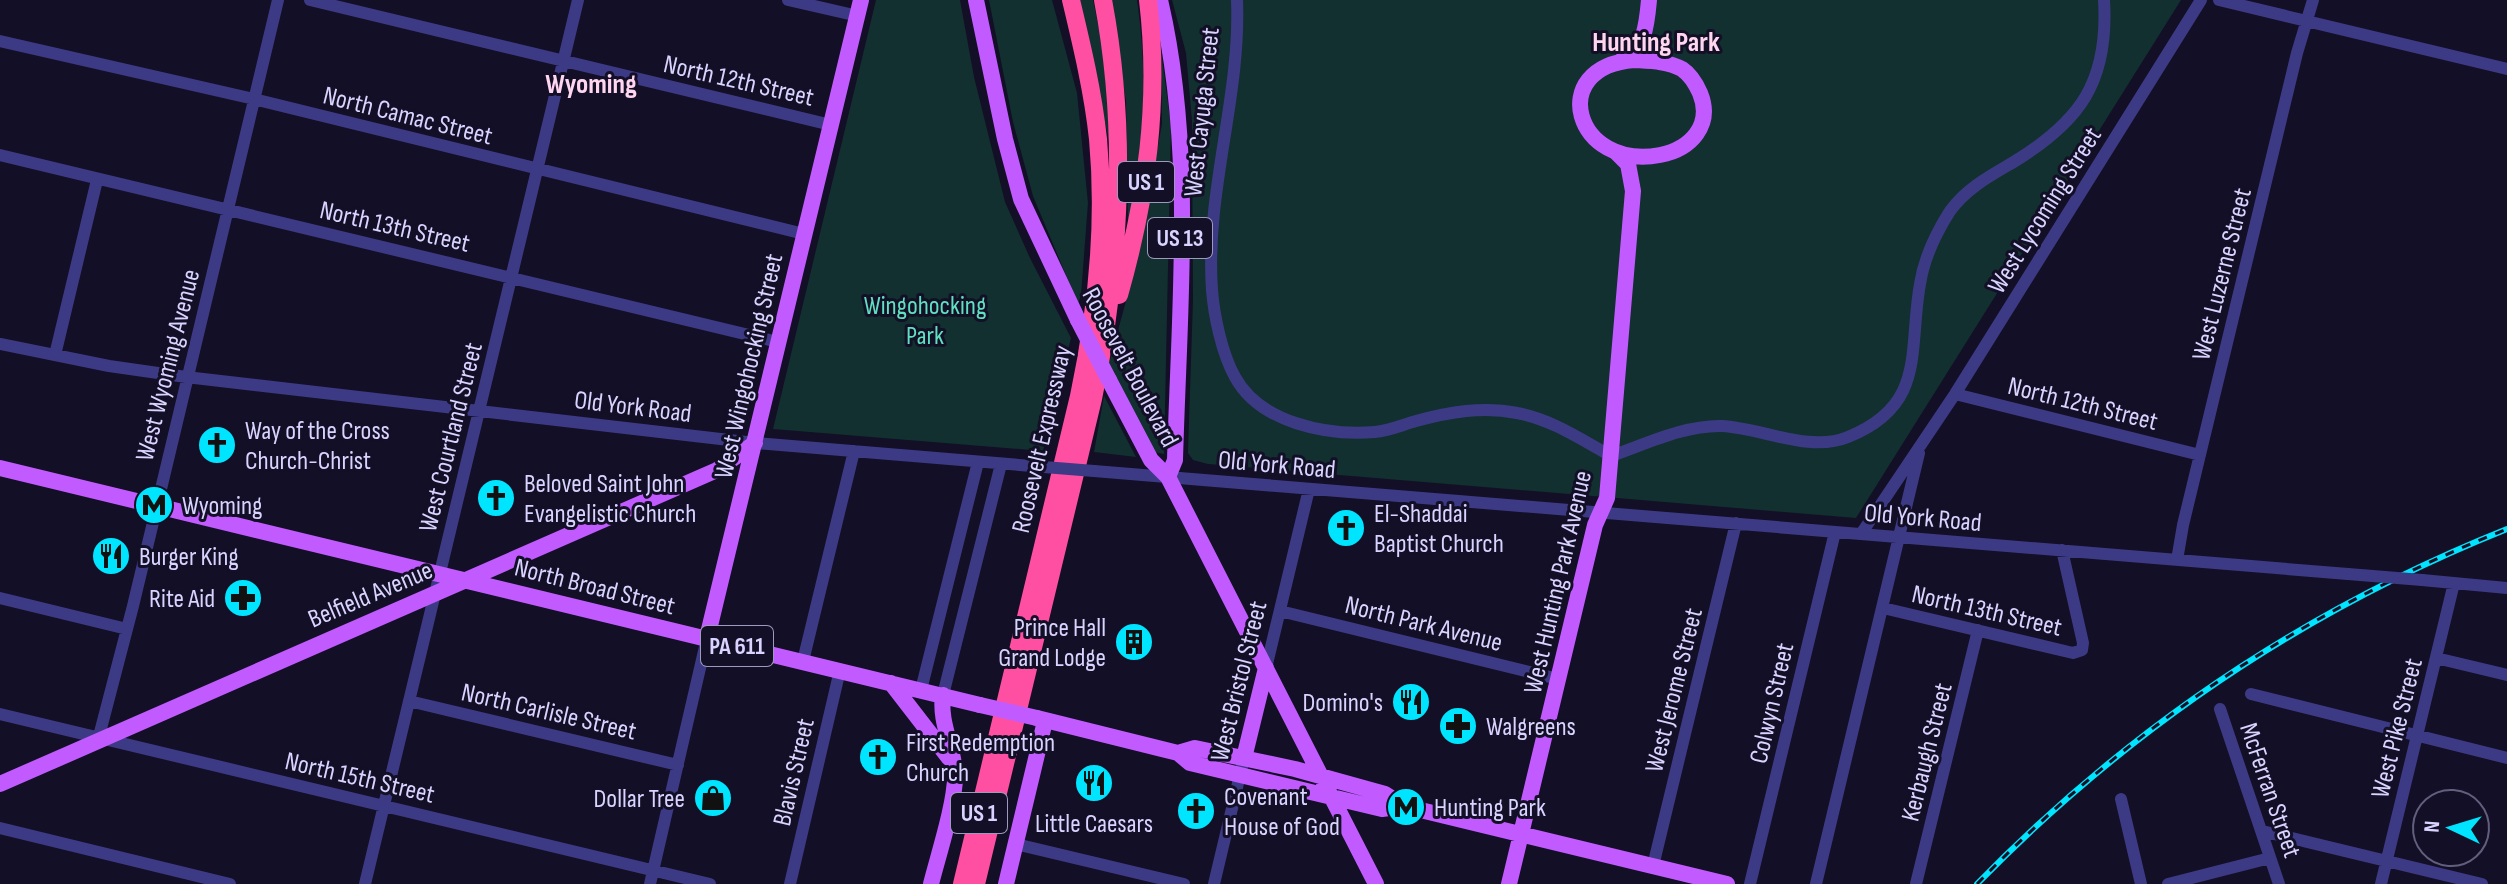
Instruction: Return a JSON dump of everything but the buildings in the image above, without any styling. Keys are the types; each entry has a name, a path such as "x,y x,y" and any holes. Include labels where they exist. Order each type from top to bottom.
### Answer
{"highway":[{"name":"Roosevelt Expressway","path":"962,884 1075,411 1094,317 1101,242 1100,171 1093,102 1071,0"},
{"name":"Roosevelt Expressway","path":"976,884 1101,359 1114,266 1118,162 1114,82 1103,0"},
{"name":"US 1","path":"1101,359 1129,261 1148,168 1154,86 1148,0"}],"main road":[{"name":"Roosevelt Boulevard","path":"976,0 1021,199 1078,320 1151,460 1168,477 1175,460 1182,145 1175,72 1160,0"},
{"path":"1647,28 1649,0"},
{"name":"West Wingohocking Street","path":"707,638 860,8"},
{"name":"West Hunting Park Avenue","path":"1633,191 1643,165 1683,146 1700,131 1704,121 1696,85 1690,76 1657,55 1647,28"},
{"name":"West Hunting Park Avenue","path":"1509,884 1595,525 1607,498 1611,456 1633,191 1628,164 1616,152 1592,137 1581,113 1580,102 1587,82 1597,72 1633,53 1647,28"},
{"path":"1620,61 1646,60 1670,64"},
{"path":"1616,152 1634,156 1659,155"},
{"name":"Belfield Avenue","path":"0,784 717,470 755,443"},
{"name":"North Broad Street","path":"0,468 1178,753 1195,748 1333,798 1382,809 1404,806"},
{"path":"1168,477 1376,884"},
{"name":"West Bristol Street","path":"1242,766 1266,668"},
{"path":"891,683 945,752 955,773"},
{"path":"931,884 955,773 942,718 943,695"},
{"path":"1006,884 1041,720"},
{"name":"North Broad Street","path":"1242,766 1321,776 1385,794 1404,806 1653,866 1684,879 1727,884"}],"street":[{"name":"West Wyoming Avenue","path":"98,740 278,0"},
{"name":"North 12th Street","path":"310,0 831,125"},
{"name":"West Courtland Street","path":"367,884 578,0"},
{"path":"788,0 860,8"},
{"name":"West Cayuga Street","path":"1237,0 1233,76 1210,250 1218,328 1234,377 1252,399 1299,424 1329,432 1376,432 1467,410 1518,413 1563,429 1611,456"},
{"path":"1611,456 1703,427 1746,429 1804,441 1828,442 1847,438 1881,417 1899,399 1910,376 1915,355 1920,283 1928,251 1951,210 1976,183 2048,140 2079,108 2100,66 2104,0"},
{"name":"West Lycoming Street","path":"1861,534 1955,394 2201,0"},
{"path":"2219,0 2507,69"},
{"name":"West Luzerne Street","path":"2177,560 2297,53 2313,0"},
{"name":"North Camac Street","path":"0,41 254,99 804,234"},
{"name":"North 13th Street","path":"0,155 778,342"},
{"path":"55,355 97,180"},
{"name":"Old York Road","path":"0,344 109,366 186,377 755,443 2507,588"},
{"name":"North 12th Street","path":"1955,394 2200,455"},
{"name":"West Lycoming Street","path":"1816,884 1922,442"},
{"path":"803,661 854,451"},
{"path":"921,690 978,462"},
{"path":"943,695 1001,464"},
{"name":"West Bristol Street","path":"1266,668 1309,489"},
{"name":"West Jerome Street","path":"1653,866 1736,523"},
{"name":"Colwyn Street","path":"1750,884 1835,532"},
{"name":"North 13th Street","path":"1883,608 2073,653 2082,650 2083,643 2062,550"},
{"name":"West Pike Street","path":"2381,884 2454,583"},
{"path":"0,598 127,629"},
{"name":"North Park Avenue","path":"1280,611 1558,679"},
{"name":"Kerbaugh Street","path":"1916,884 1978,630"},
{"path":"936,633 948,673"},
{"name":"West Wingohocking Street","path":"650,884 707,638"},
{"path":"2436,658 2507,675"},
{"name":"Blavis Street","path":"790,884 840,670"},
{"path":"2251,694 2507,758"},
{"name":"North Carlisle Street","path":"409,701 678,765"},
{"name":"McFerran Street","path":"2220,709 2279,884"},
{"name":"North 15th Street","path":"0,714 98,740 710,884"},
{"name":"West Bristol Street","path":"1214,884 1242,766"},
{"path":"2121,799 2141,884"},
{"path":"0,828 230,884"},
{"path":"2262,831 2482,884"},
{"path":"1016,844 1184,884"},
{"path":"2168,884 2270,858"}],"green space":[{"name":"Wingohocking Park","path":"876,0 960,0 974,77 1005,202 1071,338 1043,451 773,429"},
{"path":"989,0 1052,0 1077,93 1088,203 1078,304 1033,196 1013,122"},
{"path":"1080,0 1093,0 1103,48 1110,146"},
{"path":"1110,0 1137,0 1143,57 1141,140 1128,223 1126,101"},
{"name":"Hunting Park","path":"1172,0 2181,0 1856,518 1208,464 1193,460 1188,453 1193,300 1192,121 1186,53"},
{"path":"1161,51 1171,126 1164,454 1154,452 1109,363 1137,261 1162,124"},
{"path":"1104,396 1136,457 1094,452"}],"railway":[{"path":"1977,884 2035,827 2096,774 2158,724 2223,678 2360,597 2432,561 2507,529"}],"place":[{"name":"Way of the Cross Church-Christ","path":"217,445"},
{"name":"Beloved Saint John Evangelistic Church","path":"496,498"},
{"name":"Wyoming","path":"154,505"},
{"name":"El-Shaddai Baptist Church","path":"1346,528"},
{"name":"Burger King","path":"111,556"},
{"name":"Rite Aid","path":"243,598"},
{"name":"Prince Hall Grand Lodge","path":"1134,642"},
{"name":"Domino's","path":"1411,702"},
{"name":"Walgreens","path":"1458,726"},
{"name":"First Redemption Church","path":"878,757"},
{"name":"Little Caesars","path":"1094,783"},
{"name":"Dollar Tree","path":"713,798"},
{"name":"Hunting Park","path":"1406,807"},
{"name":"Covenant House of God","path":"1196,811"}],"district":[{"name":"Hunting Park","path":"1656,41"},
{"name":"Wyoming","path":"591,83"}]}
